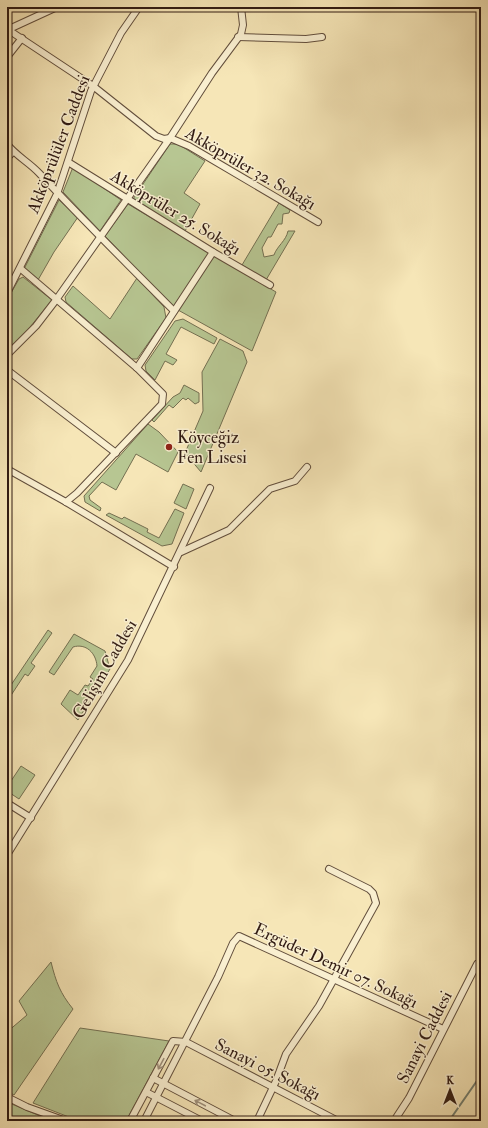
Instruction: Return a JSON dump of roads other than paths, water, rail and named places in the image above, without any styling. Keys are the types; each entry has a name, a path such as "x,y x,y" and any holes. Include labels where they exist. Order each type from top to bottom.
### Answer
{"street":[{"path":"7,29 57,7"},
{"name":"Akköprülüler Caddesi","path":"7,293 21,269 57,194 93,86 121,33 139,7"},
{"path":"7,356 36,326 56,300 170,138 212,73 243,30 241,7"},
{"name":"Akköprüler 32. Sokağı","path":"7,29 93,86 156,136 164,139 170,138 189,146 318,222"},
{"path":"238,37 306,39 322,37"},
{"path":"7,57 22,38"},
{"path":"7,144 13,152 38,171 57,194 174,311"},
{"path":"7,158 13,152"},
{"name":"Akköprüler 25. Sokağı","path":"68,162 213,252 270,285"},
{"path":"136,368 213,252"},
{"path":"21,269 161,391 163,400 116,453 77,493 66,502"},
{"path":"7,370 116,453"},
{"path":"180,552 229,530 270,489 295,480 307,467"},
{"path":"7,469 66,502 174,567"},
{"name":"Gelişim Caddesi","path":"7,855 128,660 174,567 210,488"},
{"path":"7,803 31,818"},
{"path":"257,1121 274,1087 286,1054 312,1017 335,979 374,908 375,899 373,893 363,885 329,869"},
{"name":"Ergüder Demir 07. Sokağı","path":"186,1042 233,943 239,936 443,1029"},
{"name":"Sanayi Caddesi","path":"394,1121 409,1098 477,964"},
{"path":"130,1121 173,1041 186,1042 144,1121"},
{"name":"Sanayi 05. Sokağı","path":"186,1042 338,1121"},
{"path":"153,1078 235,1121"},
{"path":"146,1092 202,1121"},
{"path":"7,1097 27,1107 66,1121"}],"waterway":[{"path":"449,1121 481,1075"}],"place":[{"name":"Köyceğiz Fen Lisesi","path":"169,447"}]}
